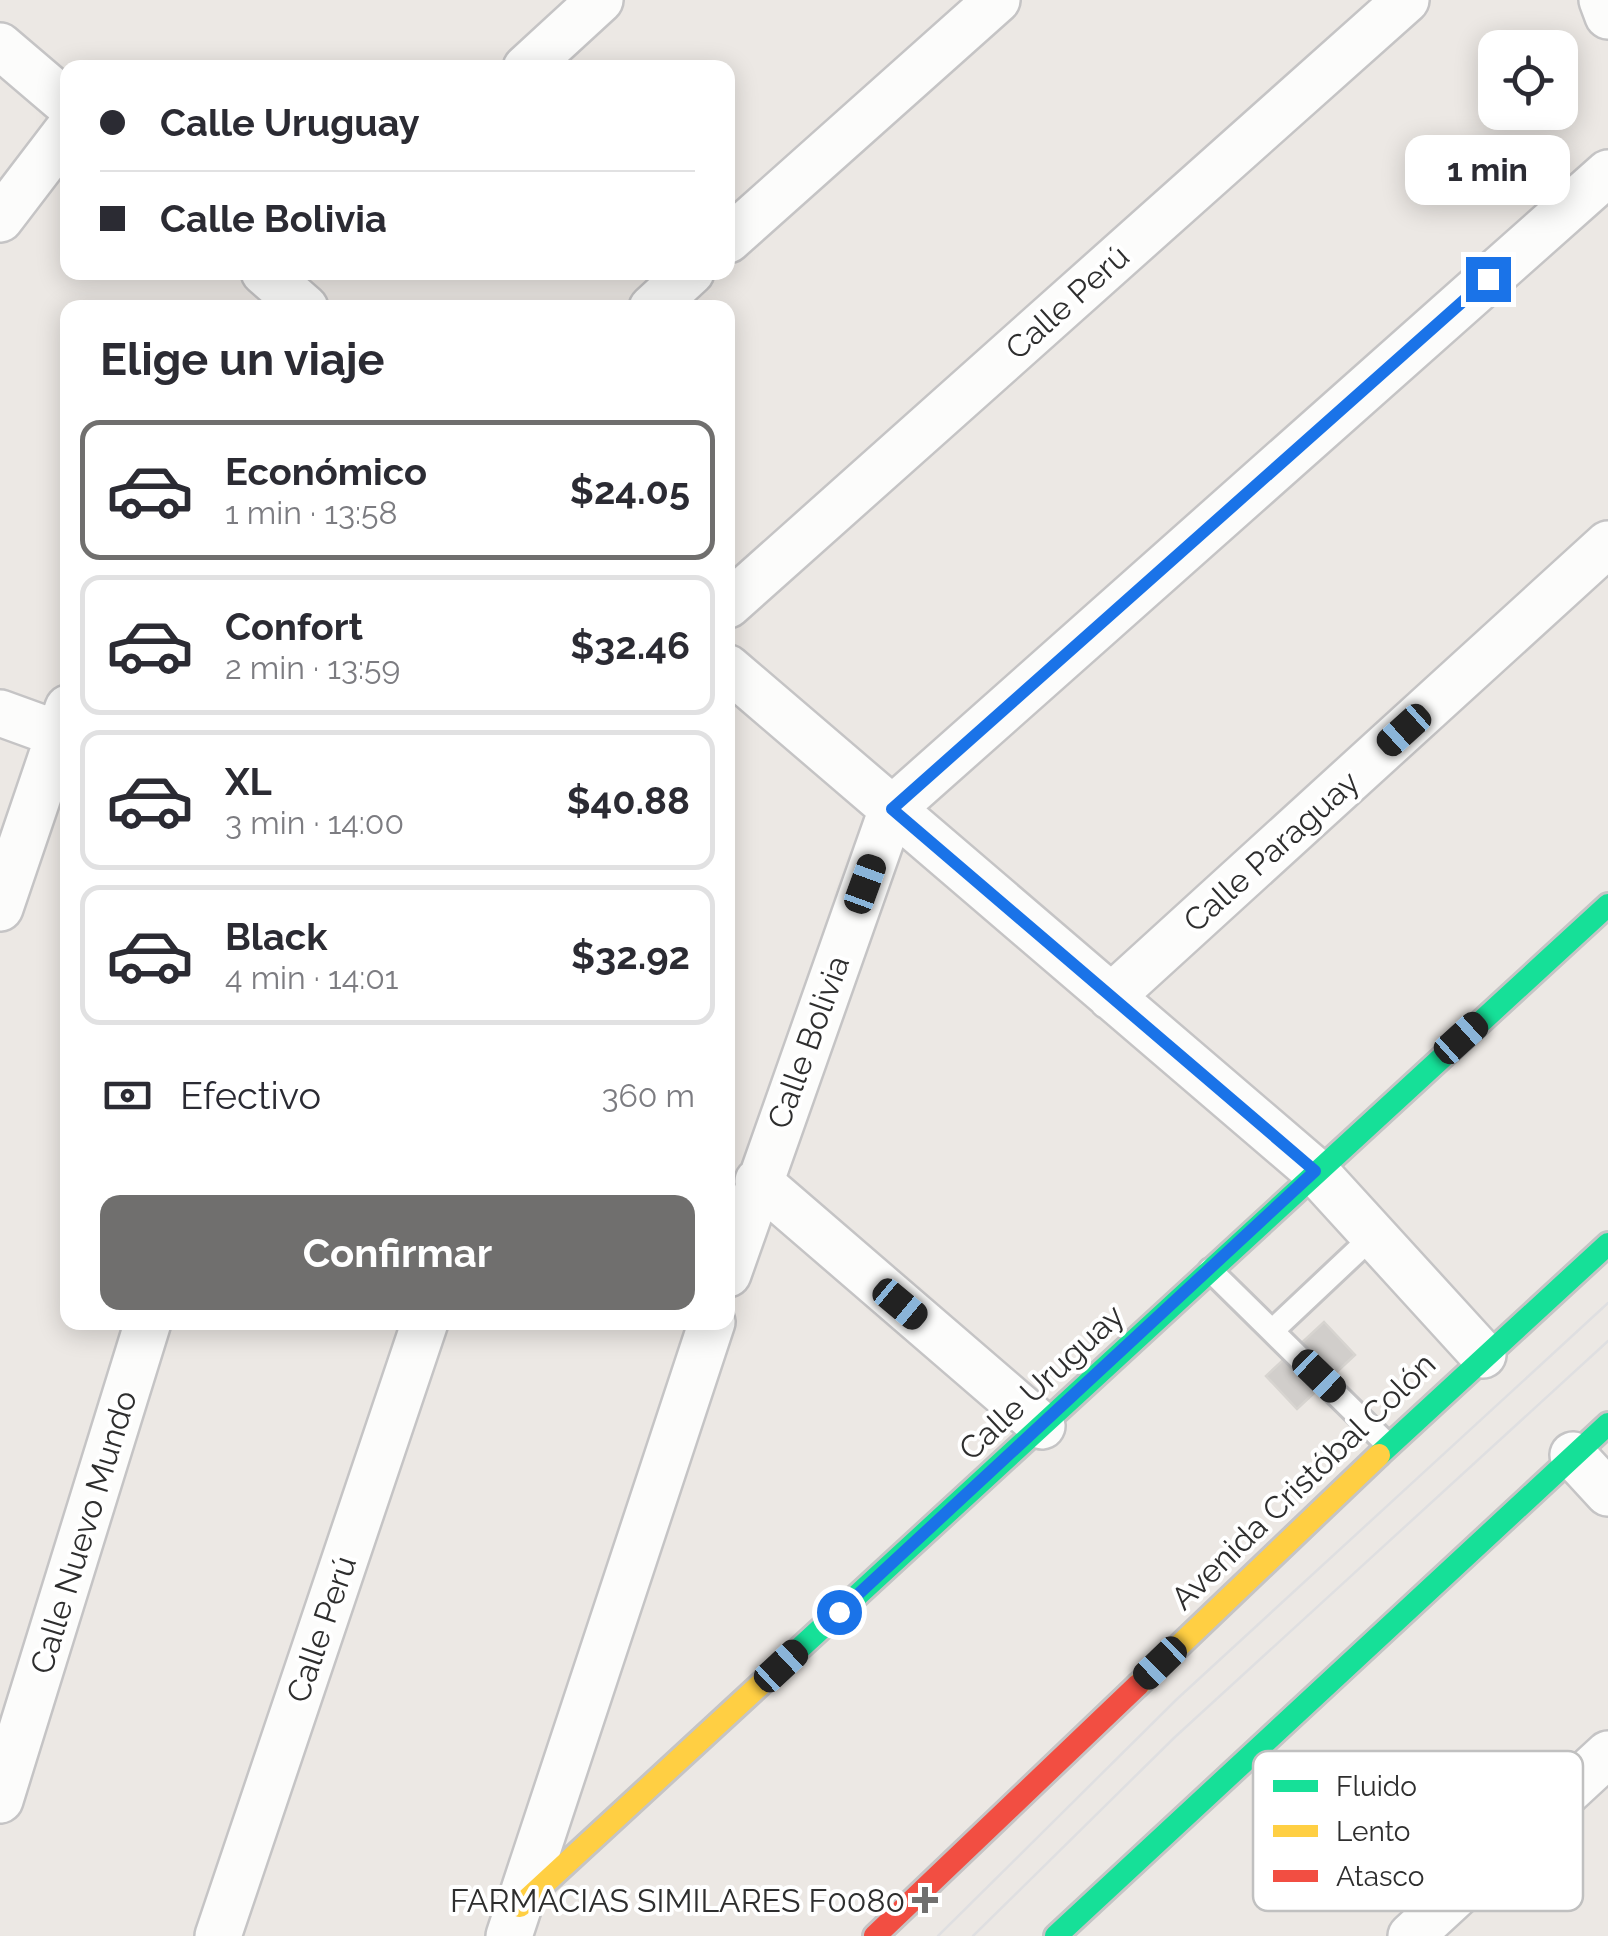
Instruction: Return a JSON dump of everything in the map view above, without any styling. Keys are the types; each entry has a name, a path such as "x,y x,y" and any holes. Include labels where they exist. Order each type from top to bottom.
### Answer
{"main road":[{"name":"Calle Uruguay","path":"514,1921 1315,1171 1608,905"},
{"name":"Avenida Cristóbal Colón","path":"875,1936 1482,1355 1608,1244"},
{"path":"1255,1751 1608,1424"},
{"path":"1056,1936 1253,1753"}],"street":[{"path":"535,60 600,0"},
{"path":"735,234 998,0"},
{"name":"Calle Perú","path":"735,598 1406,0"},
{"path":"1602,0 1608,16"},
{"path":"0,46 60,97"},
{"path":"0,219 60,140"},
{"name":"Calle Bolivia","path":"735,1253 892,809 1608,174"},
{"path":"661,300 682,280"},
{"name":"Calle Paraguay","path":"1111,997 1608,544"},
{"path":"735,674 1315,1171 1482,1355"},
{"path":"0,713 60,721"},
{"path":"0,908 60,730"},
{"path":"758,1182 1042,1426"},
{"name":"Calle Nuevo Mundo","path":"0,1800 146,1330"},
{"name":"Calle Perú","path":"218,1936 422,1330"},
{"path":"514,1921 709,1330"},
{"path":"1573,1455 1608,1493"},
{"path":"1583,1777 1608,1754"},
{"path":"1411,1936 1438,1911"}],"lane":[{"path":"1272,1331 1374,1235"},
{"path":"1210,1269 1388,1445"}],"building":[{"path":"1324,1322 1355,1355 1297,1409 1266,1376"}],"tram line":[{"path":"938,1936 1177,1699 1608,1303"},
{"path":"973,1936 1175,1737 1608,1341"}],"traffic: fast":[{"path":"775,1671 1608,905"},
{"path":"1379,1455 1608,1244"},
{"path":"1255,1751 1608,1424"},
{"path":"1056,1936 1253,1753"}],"traffic: slow":[{"path":"1138,1685 1379,1455"},
{"path":"520,1906 775,1671"}],"traffic: jam":[{"path":"875,1936 1138,1685"}],"place":[{"name":"FARMACIAS SIMILARES F0080","path":"925,1900"}],"route":[{"path":"839,1612 1315,1171 892,809 1488,279"}]}
